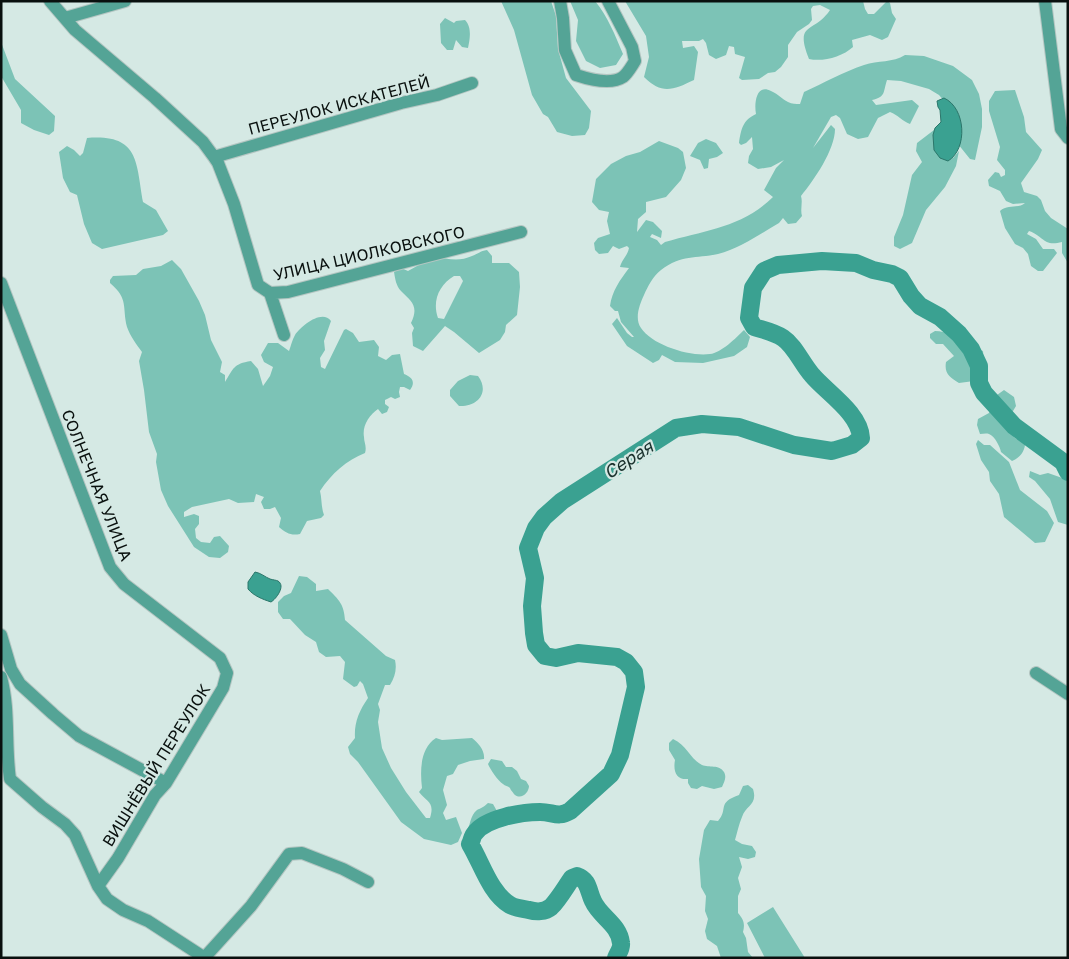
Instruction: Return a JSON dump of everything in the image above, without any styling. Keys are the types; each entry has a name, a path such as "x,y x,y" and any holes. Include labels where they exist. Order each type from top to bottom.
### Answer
{"street":[{"name":"УЛИЦА ЦИОЛКОВСКОГО","path":"50,1 75,30 203,142 218,163 234,204 258,285 270,293 288,292 522,232"},
{"path":"65,18 125,1"},
{"path":"560,1 565,50 576,75 603,80 621,78 628,72 635,61 632,48 608,1"},
{"path":"1044,1 1061,129 1068,138"},
{"name":"ПЕРЕУЛОК ИСКАТЕЛЕЙ","path":"214,157 401,103 437,95 472,83"},
{"name":"СОЛНЕЧНАЯ УЛИЦА","path":"1,283 6,310 110,567 124,584 220,658"},
{"path":"270,293 284,335"},
{"path":"1,635 11,669 20,684 53,714 79,736 166,783"},
{"name":"ВИШНЁВЫЙ ПЕРЕУЛОК","path":"98,886 118,858 155,795 166,783 223,688 226,673 220,658"},
{"path":"1036,673 1068,694"},
{"path":"1,677 4,689 7,758 10,779 76,835 98,886 107,899 122,910 148,921 205,958 251,906 289,854 302,853 343,869 368,882"}],"shaded area":[{"path":"501,1 551,1 556,16 558,49 566,78 591,111 589,128 585,135 572,136 557,132 548,117 543,114 532,95 514,30"},
{"path":"570,1 595,1 600,7 611,26 623,54 616,65 600,68 586,61 576,41 578,20"},
{"path":"625,1 863,1 868,14 874,14 887,1 890,3 892,13 896,19 888,37 882,40 870,35 852,40 853,47 838,56 820,60 809,59 805,47 805,33 830,10 820,5 813,6 811,9 812,20 797,32 788,45 788,57 781,67 775,72 768,73 759,79 742,80 739,78 745,57 735,54 734,47 729,46 726,55 716,59 709,55 703,39 699,41 682,41 683,48 694,46 698,52 694,80 668,89 650,83 644,77 649,57 646,36"},
{"path":"445,18 454,23 465,20 469,26 470,33 468,48 462,47 456,40 453,50 447,50 441,43 440,24"},
{"path":"1,42 15,79 55,116 54,131 49,135 21,123 21,110 1,76"},
{"path":"905,55 924,56 953,66 972,80 979,94 982,109 982,127 975,160 970,159 958,144 954,112 939,95 929,89 901,81 887,80 882,96 872,100 876,105 912,100 919,106 910,124 890,112 878,118 868,137 858,139 847,134 840,118 836,115 831,117 813,148 831,125 835,129 832,146 801,196 802,216 796,223 788,224 783,218 779,223 734,248 718,254 676,261 658,272 647,288 639,307 638,320 641,328 654,340 682,352 710,354 733,341 744,330 750,337 747,347 734,356 703,363 675,362 662,355 659,360 653,363 627,346 612,324 617,318 627,333 634,337 621,322 618,311 615,311 610,306 620,281 629,268 620,267 629,248 627,246 619,249 613,246 608,253 599,254 595,250 594,243 598,238 610,234 607,221 609,212 599,210 592,202 596,179 611,164 626,156 640,152 659,141 678,148 683,152 686,168 681,180 666,197 646,202 646,212 638,219 637,232 646,220 653,222 662,231 661,238 652,234 650,237 657,240 661,245 665,242 735,222 761,207 773,197 764,190 776,168 784,160 771,167 758,169 748,163 753,149 752,137 746,143 741,145 739,143 743,126 748,119 756,114 755,105 759,92 766,89 789,103 800,104 804,92 841,74 864,65 896,59"},
{"path":"1015,90 1024,117 1026,132 1042,150 1021,183 1024,192 1037,196 1051,218 1068,229 1068,263 1062,253 1062,242 1051,243 1029,231 1027,234 1036,239 1043,249 1054,249 1057,253 1043,271 1038,271 1031,266 1028,254 1023,248 1015,244 1005,228 1000,211 1025,203 1013,204 1006,201 1000,191 989,186 988,180 995,172 999,173 1001,177 1005,175 1005,170 997,160 1000,147 989,111 989,101 995,91"},
{"path":"944,98 957,110 962,129 959,148 948,161 940,158 934,150 933,135 935,128 941,122 937,101"},
{"path":"934,130 953,158 959,151 956,166 945,187 926,210 912,243 900,249 894,246 894,237 903,215 912,175 922,162 916,151 917,143"},
{"path":"87,138 104,138 117,141 126,146 132,153 136,163 143,202 156,210 168,231 163,235 102,249 92,243 84,224 77,195 70,192 63,178 59,152 67,146 80,156 83,153"},
{"path":"706,139 716,143 723,153 709,159 708,168 704,169 700,160 690,156 698,143"},
{"path":"485,250 492,256 492,263 509,263 519,272 520,287 517,315 506,325 505,332 500,340 479,353 445,326 423,351 413,346 412,333 414,328 411,323 414,308 411,301 398,287 394,272 401,268 408,271 435,256 462,259","holes":["454,276 460,276 463,281 444,319 438,318 436,312 438,294 444,284"]},
{"path":"172,260 181,269 199,301 205,315 211,340 222,362 220,372 225,375 225,382 237,365 251,361 258,369 263,386 270,376 273,367 264,362 261,355 268,343 278,343 289,351 298,331 312,320 322,317 331,321 324,341 325,350 320,358 321,367 325,369 346,329 353,333 359,342 374,340 379,347 378,356 386,360 392,355 400,354 404,374 412,380 413,385 410,390 400,387 400,397 395,399 391,397 385,400 385,404 389,407 387,412 382,414 378,409 372,414 364,429 365,453 334,473 324,485 320,491 324,515 321,518 307,521 300,534 289,534 279,527 281,518 275,507 264,509 261,502 264,497 256,494 254,502 238,503 229,499 192,507 184,512 184,517 194,514 199,516 199,524 195,529 196,538 201,542 210,543 214,537 220,536 229,546 228,552 220,558 209,557 194,547 168,506 161,490 156,462 157,454 149,432 139,361 142,352 127,327 124,304 120,294 110,283 110,280 113,276 136,275 143,269 161,266"},
{"path":"935,331 965,338 973,347 983,351 984,363 981,366 981,373 976,376 974,381 959,383 948,375 946,362 954,356 943,344 936,344 930,338 930,334"},
{"path":"470,375 478,376 483,388 482,393 477,401 472,404 459,406 450,396 450,390 458,381"},
{"path":"1004,390 1014,397 1016,406 1013,411 1011,424 1016,431 1013,435 1015,438 1025,441 1022,453 1012,461 1001,452 1000,447 991,435 980,434 977,425 978,419 989,413 991,405 998,404 995,398"},
{"path":"978,440 984,445 990,445 1009,462 1020,490 1047,511 1054,523 1045,542 1035,543 1004,517 999,494 990,481 989,472 981,460 976,444"},
{"path":"1030,471 1040,475 1048,473 1068,480 1068,525 1058,522 1050,499 1035,481 1029,477"},
{"path":"255,572 280,583 281,589 271,602 248,589 248,582"},
{"path":"299,576 307,577 316,584 316,591 328,589 340,603 345,620 386,656 395,660 396,670 393,679 390,685 385,685 378,704 380,710 378,722 382,748 391,768 406,792 426,818 430,818 431,805 419,792 422,788 422,760 431,742 436,738 442,740 472,738 481,747 484,759 458,765 453,774 447,776 443,790 447,805 443,813 446,820 456,817 462,833 458,842 451,845 424,839 401,822 358,762 350,754 348,747 355,738 355,727 358,717 368,698 360,681 354,687 343,679 345,662 340,656 326,657 319,652 316,642 305,635 290,619 283,619 278,612 278,602 284,596 291,593"},
{"path":"673,739 682,745 702,765 717,767 722,770 725,780 722,787 714,789 702,786 697,789 691,788 688,779 678,776 674,768 675,760 669,750 669,743"},
{"path":"491,759 502,761 506,767 512,767 517,771 521,779 526,781 529,786 525,795 520,797 515,795 510,788 499,780 488,764"},
{"path":"748,785 753,789 754,798 742,817 735,840 752,846 756,852 755,857 748,859 739,857 742,867 738,878 741,889 738,896 738,913 744,922 743,932 748,952 753,958 721,958 717,946 707,939 705,931 708,919 705,911 706,896 701,887 699,859 704,830 710,820 718,821 723,813 725,804 739,795 743,786"},
{"path":"488,803 493,804 498,813 492,818 489,830 485,835 478,837 469,836 466,834 473,815"},
{"path":"773,907 805,958 765,958 747,923"}],"waterway":[{"name":"Серая","path":"616,958 621,947 620,936 596,907 584,880 577,876 572,878 557,901 546,910 535,911 517,908 503,900 497,893 487,878 470,844 474,834 480,828 487,823 505,817 524,813 566,813 611,774 620,755 636,687 634,672 626,662 617,657 578,653 556,658 545,656 536,645 532,606 535,578 528,548 536,528 544,517 562,501 676,428 702,424 739,427 794,445 832,451 852,445 861,438 855,420 849,412 818,382 787,341 776,334 754,327 749,318 753,288 764,271 778,265 822,261 856,263 900,278 911,296 920,306 940,317 959,334 971,349 979,366 979,383 984,393 1014,426 1063,462 1068,472"}]}
